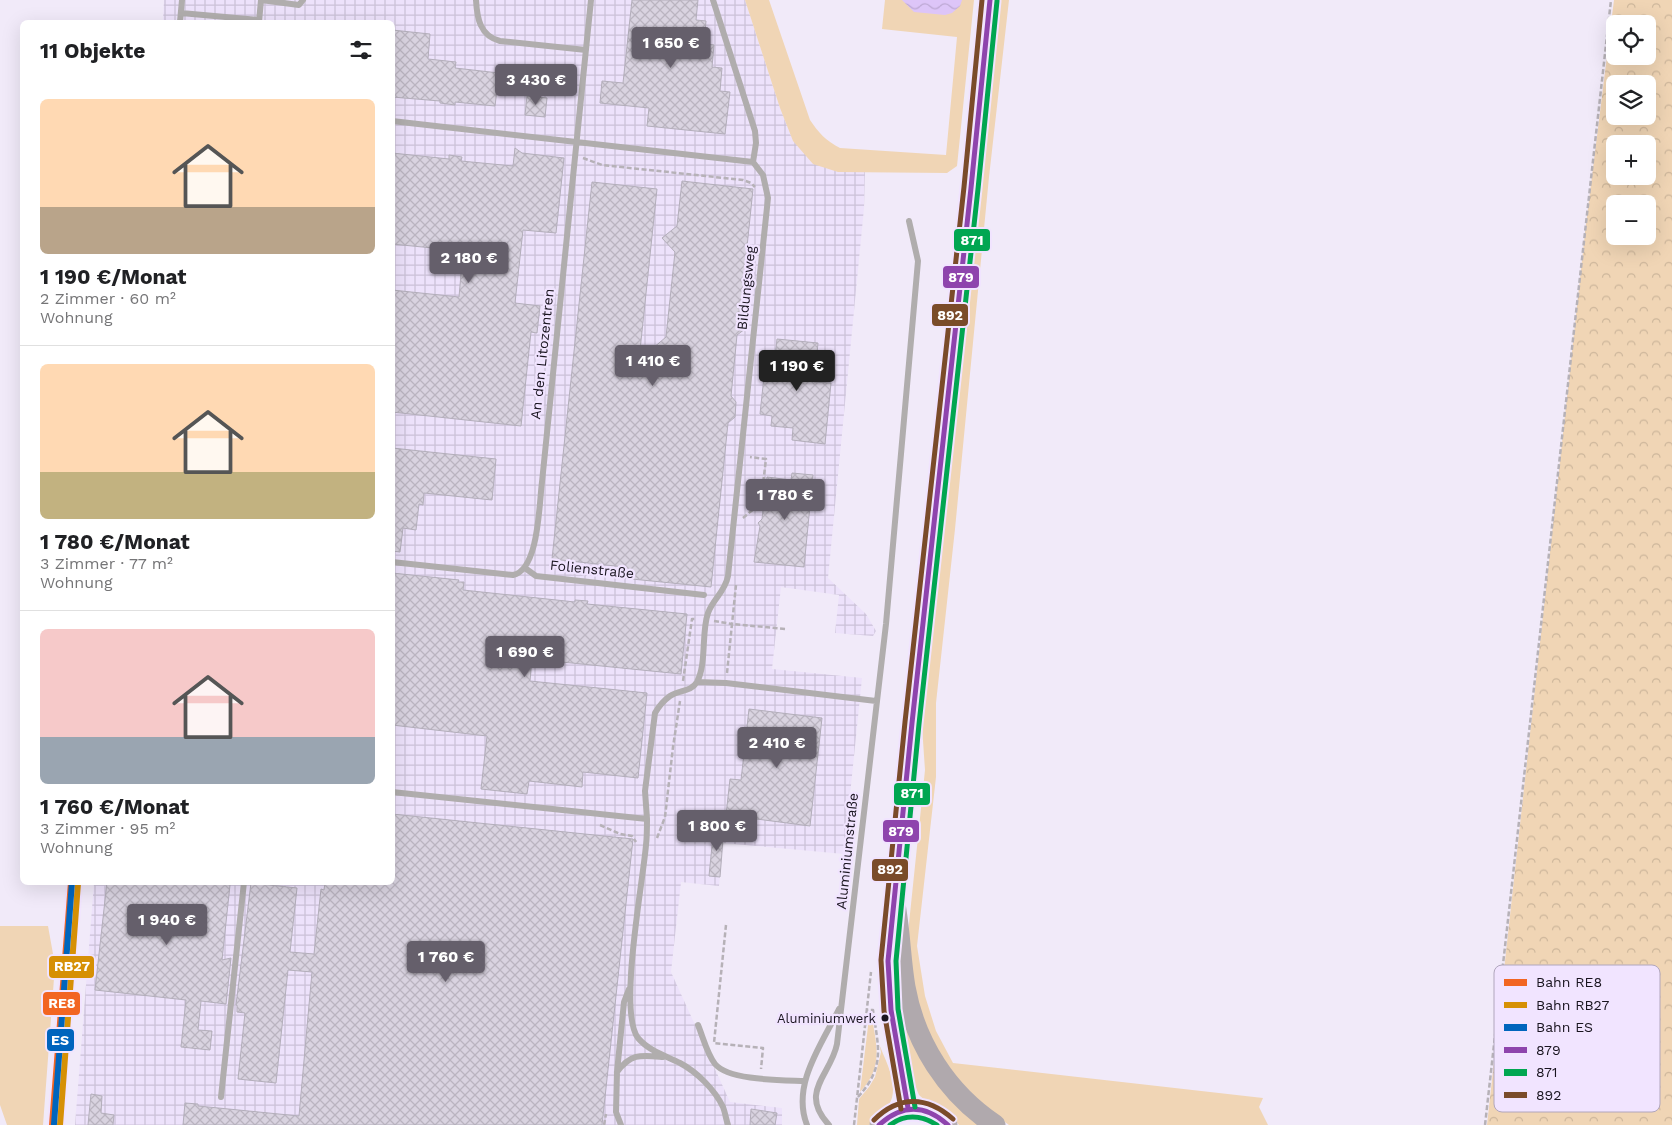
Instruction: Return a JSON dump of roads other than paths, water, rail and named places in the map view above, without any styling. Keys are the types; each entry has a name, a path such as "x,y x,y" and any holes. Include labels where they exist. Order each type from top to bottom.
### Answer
{"highway":[{"path":"894,899 905,985 916,1028 931,1058 949,1083 970,1106 994,1125"}],"main road":[{"path":"908,1108 888,990 888,960 912,723 972,188 990,0"},
{"path":"879,1125 892,1114 908,1108 929,1111 942,1118 948,1125"}],"lane":[{"path":"180,20 182,0"},
{"path":"259,20 261,0 299,5 304,0"},
{"path":"476,0 480,24 492,39 586,50"},
{"name":"An den Litozentren","path":"525,568 532,551 537,528 591,0"},
{"path":"395,121 753,162 756,143 754,131 713,0"},
{"path":"181,13 249,20"},
{"name":"Bildungsweg","path":"697,682 709,610 722,593 727,582 741,457 768,198 763,175 753,162"},
{"name":"Aluminiumstraße","path":"829,1125 818,1108 816,1093 820,1080 835,1053 886,624 918,261 909,221"},
{"path":"395,562 511,575 519,574 525,568"},
{"name":"Folienstraße","path":"525,568 536,576 704,594"},
{"path":"728,1125 723,1106 702,1080 693,1071 680,1063 664,1057 638,1038 631,1016 630,986 646,844 646,791 655,713 661,704 672,695 688,689 697,682 726,683 876,701"},
{"path":"395,792 647,819"},
{"path":"221,1096 244,885"},
{"path":"621,1125 616,1112 617,1072 624,1002 630,986"},
{"name":"Aluminiumstraße","path":"807,1125 802,1101 805,1081 842,1004"},
{"path":"698,1025 713,1061 722,1070 736,1075 805,1081"},
{"path":"617,1072 624,1062 630,1058 640,1055 664,1057"}],"water":[{"path":"902,0 962,0 960,6 952,13 945,15 914,12"}],"rail line":[{"name":"RE8","path":"52,1125 71,885"},
{"name":"ES","path":"54,1124 72,885"},
{"name":"RB27","path":"60,1125 78,885"}],"place":[{"name":"Aluminiumwerk","path":"885,1018"}]}
